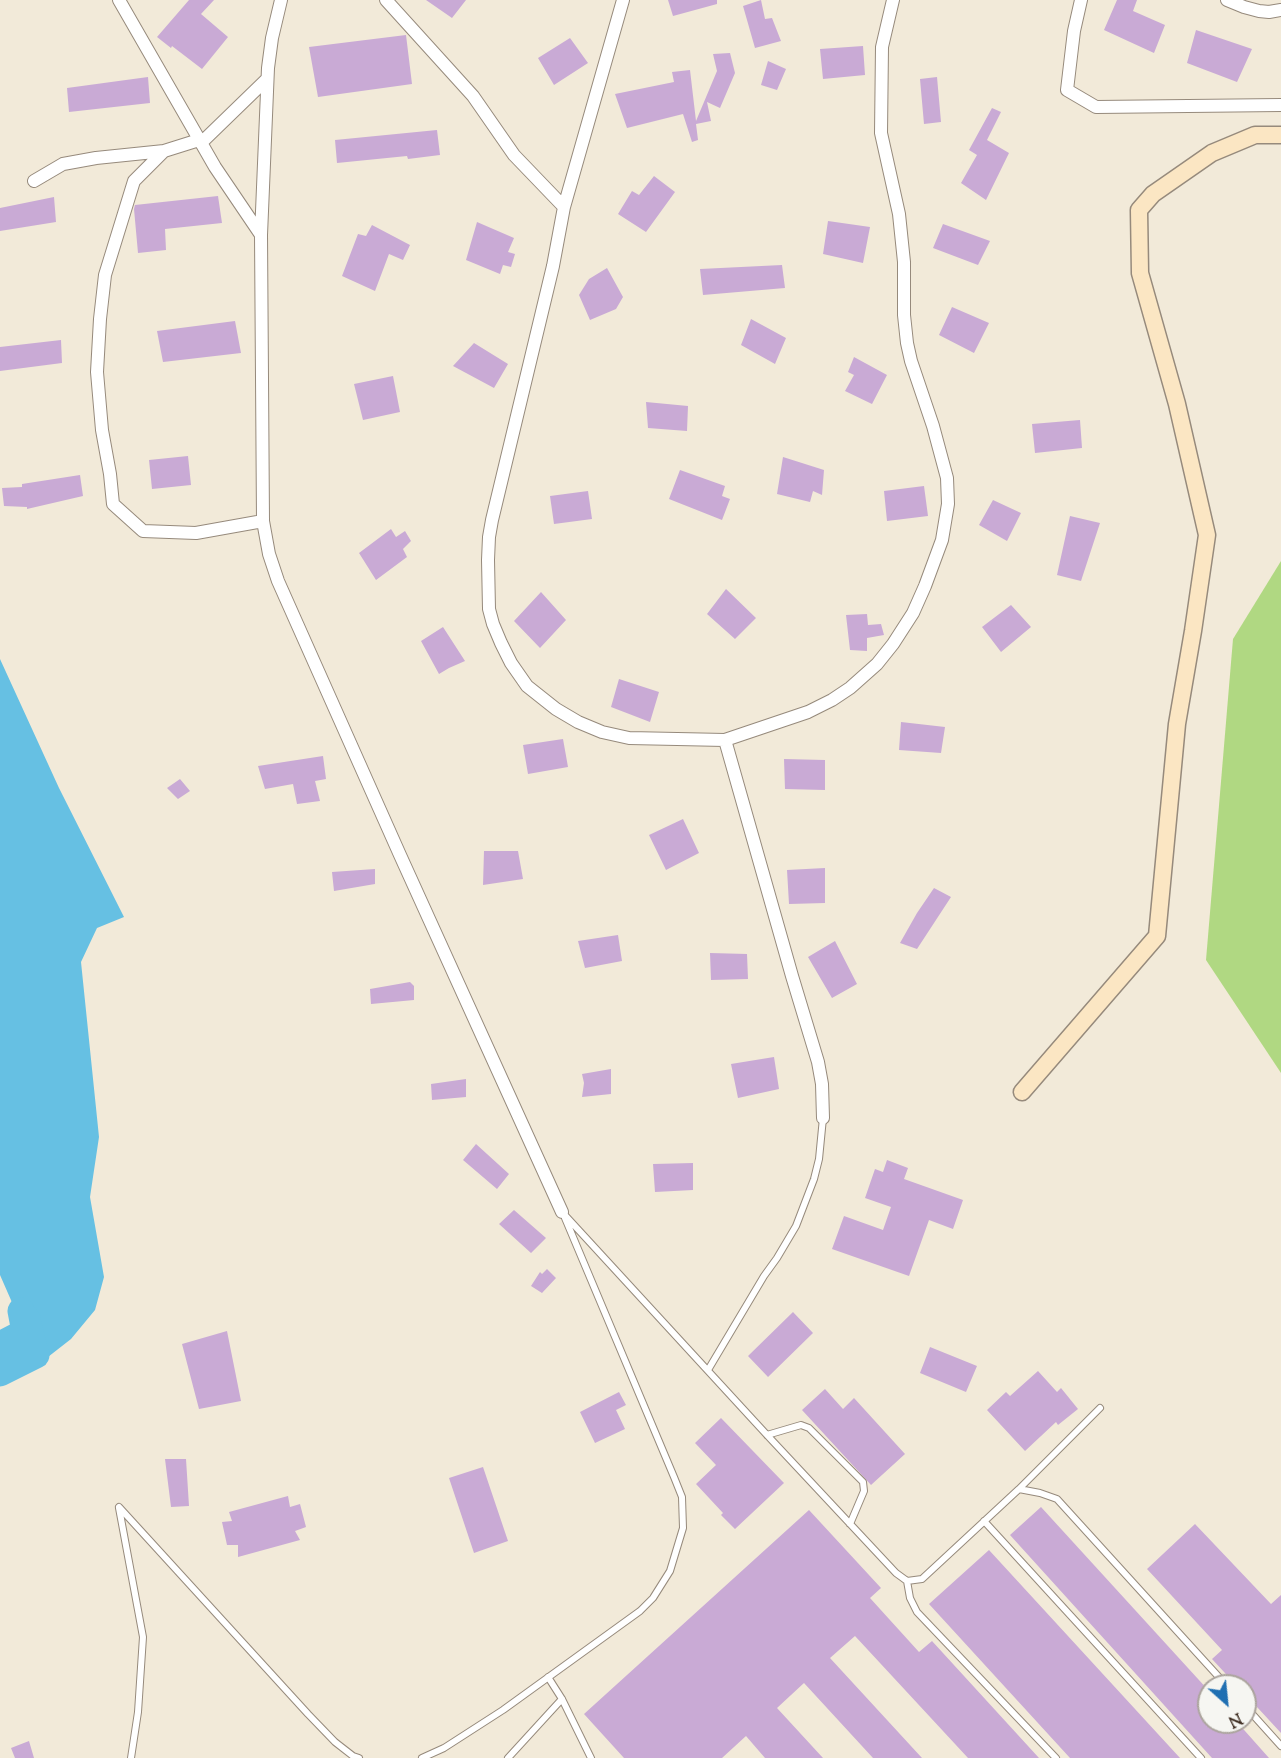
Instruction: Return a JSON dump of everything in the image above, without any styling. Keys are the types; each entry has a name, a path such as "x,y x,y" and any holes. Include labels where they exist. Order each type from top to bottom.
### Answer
{"street":[{"path":"119,0 200,141 261,235"},
{"path":"281,0 272,38 267,79 261,235 264,521 269,554 278,581 562,1212"},
{"path":"386,0 473,96 514,156 564,207"},
{"path":"623,0 564,207 553,266 489,537 487,595 493,624 511,663 527,686 556,709 602,732 629,738 725,740 808,712 850,688 877,664 893,644 912,613 942,540 948,504 947,478 907,343 900,224 881,133 882,47 893,0"},
{"path":"1081,0 1074,31 1067,90 1096,107 1281,105"},
{"path":"1227,0 1244,7 1269,12 1281,10"},
{"path":"34,181 63,164 164,151 200,141 267,79"},
{"path":"1023,1092 1157,936 1177,724 1207,535 1177,404 1140,273 1139,210 1153,194 1212,153 1255,135 1281,135"},
{"path":"164,151 135,181 105,275 97,372 102,430 113,504 143,531 196,533 264,521"},
{"path":"725,740 797,996 818,1062 822,1084 823,1118"}],"lane":[{"path":"708,1370 796,1227 819,1159 823,1118"},
{"path":"562,1212 850,1524 896,1573 907,1581 922,1579 1100,1408"},
{"path":"422,1758 444,1748 503,1710 640,1611 653,1598 670,1571 683,1528 682,1497 562,1212"},
{"path":"767,1435 801,1425 809,1428 863,1482 864,1491 850,1524"},
{"path":"1019,1488 1057,1499 1216,1674"},
{"path":"131,1758 138,1712 143,1637 119,1507 308,1714 335,1742 359,1758"},
{"path":"984,1521 1201,1758"},
{"path":"907,1581 910,1598 917,1612 1056,1758"},
{"path":"548,1677 562,1699 591,1758"},
{"path":"508,1758 562,1699"},
{"path":"1257,1719 1281,1746"}],"green space":[{"path":"1281,561 1281,1073 1206,960 1233,639"}],"water":[{"path":"0,659 59,788 124,917 97,928 81,962 99,1137 90,1197 104,1277 95,1310 71,1339 39,1364 0,1275"}],"building":[{"path":"189,0 214,0 201,14 228,37 202,69 157,37"},
{"path":"426,0 466,0 452,18"},
{"path":"668,0 717,0 717,4 673,16"},
{"path":"761,0 765,19 772,18 781,41 755,48 743,6"},
{"path":"1117,0 1137,0 1133,11 1165,25 1154,53 1104,30"},
{"path":"1196,30 1252,49 1237,82 1187,63"},
{"path":"406,35 412,84 318,97 309,47"},
{"path":"570,38 588,63 554,85 538,58"},
{"path":"863,46 865,75 823,79 820,49"},
{"path":"730,53 735,73 720,108 707,102 711,121 696,124 698,140 692,142 683,114 627,128 615,94 674,82 672,72 690,70 696,121 717,71 713,54"},
{"path":"768,61 786,69 777,90 761,85"},
{"path":"148,77 150,103 69,112 67,88"},
{"path":"937,77 941,122 924,124 920,79"},
{"path":"992,108 1001,112 987,140 1009,153 986,200 961,183 977,155 969,150"},
{"path":"437,130 440,155 337,163 335,140"},
{"path":"654,176 675,192 646,232 618,214 632,191 639,195"},
{"path":"218,196 222,223 165,229 166,250 138,253 135,205"},
{"path":"54,197 56,222 0,231 0,208"},
{"path":"828,221 870,227 863,263 823,254"},
{"path":"477,222 514,238 508,252 515,254 511,267 503,265 500,274 466,260"},
{"path":"943,224 990,241 978,265 933,248"},
{"path":"372,225 410,245 403,260 389,254 375,291 342,276 358,234 366,236"},
{"path":"782,265 785,288 703,295 700,269"},
{"path":"607,268 623,297 616,309 590,320 579,295 589,279"},
{"path":"952,307 989,323 974,353 939,335"},
{"path":"751,319 786,338 775,364 741,345"},
{"path":"235,321 241,353 163,362 157,331"},
{"path":"61,340 62,363 0,371 0,347"},
{"path":"474,343 508,364 494,388 453,366"},
{"path":"854,357 887,375 872,404 845,391 854,375 848,372"},
{"path":"393,376 400,412 363,420 354,384"},
{"path":"646,402 688,406 687,431 648,428"},
{"path":"1080,420 1082,448 1035,453 1032,424"},
{"path":"188,456 191,485 152,489 149,460"},
{"path":"783,457 824,470 822,495 813,491 810,502 777,494"},
{"path":"680,470 725,486 722,496 730,499 722,520 669,499"},
{"path":"80,475 83,496 27,509 27,507 4,506 2,488 22,487 22,484"},
{"path":"924,486 928,516 887,521 884,491"},
{"path":"588,491 592,519 554,524 550,496"},
{"path":"993,500 1021,513 1007,541 979,525"},
{"path":"1070,516 1100,523 1081,581 1057,575"},
{"path":"391,529 396,537 405,531 411,541 403,549 407,557 376,580 359,553"},
{"path":"726,589 756,618 735,639 707,614"},
{"path":"541,592 566,620 540,648 514,621"},
{"path":"1011,605 1031,627 1001,652 982,627"},
{"path":"867,614 868,625 881,624 884,635 867,638 867,651 850,650 846,615"},
{"path":"443,627 465,661 439,674 421,641"},
{"path":"619,679 659,692 650,722 611,707"},
{"path":"901,722 945,727 941,753 899,750"},
{"path":"563,739 568,767 528,774 523,745"},
{"path":"323,756 326,779 315,781 320,801 297,804 293,784 265,789 258,766"},
{"path":"784,759 825,760 825,790 785,789"},
{"path":"180,779 190,791 178,799 167,788"},
{"path":"683,819 699,853 666,870 649,835"},
{"path":"484,851 518,851 523,879 483,885"},
{"path":"825,868 825,903 789,904 787,870"},
{"path":"375,869 375,884 334,891 332,872"},
{"path":"934,888 951,897 917,949 900,943 917,913"},
{"path":"618,935 622,961 585,968 578,941"},
{"path":"835,941 857,984 832,998 808,957"},
{"path":"710,953 747,954 748,979 711,980"},
{"path":"410,982 414,986 414,1000 371,1004 370,989"},
{"path":"774,1057 779,1089 738,1098 731,1064"},
{"path":"611,1069 611,1094 582,1097 584,1083 582,1074"},
{"path":"466,1079 466,1097 432,1100 431,1084"},
{"path":"476,1144 509,1174 497,1189 463,1160"},
{"path":"887,1160 908,1168 904,1179 963,1200 953,1229 929,1220 909,1276 832,1249 844,1216 883,1230 891,1207 865,1198 875,1169 883,1172"},
{"path":"693,1163 693,1190 655,1192 653,1164"},
{"path":"514,1210 546,1238 531,1253 499,1224"},
{"path":"547,1269 556,1278 542,1293 531,1286 540,1272 542,1274"},
{"path":"793,1312 813,1333 768,1377 748,1356"},
{"path":"227,1331 241,1401 199,1409 182,1344"},
{"path":"930,1347 977,1366 966,1392 920,1373"},
{"path":"1038,1371 1057,1392 1061,1388 1078,1409 1058,1425 1056,1422 1025,1451 987,1410 1006,1392 1010,1396"},
{"path":"825,1389 843,1409 854,1398 905,1454 871,1485 802,1410"},
{"path":"619,1392 626,1405 616,1410 625,1429 595,1443 580,1412"},
{"path":"721,1418 784,1483 735,1529 696,1484 716,1465 695,1443"},
{"path":"165,1459 186,1459 189,1506 171,1507"},
{"path":"483,1467 508,1541 474,1553 449,1478"},
{"path":"288,1496 290,1507 300,1504 306,1527 295,1531 300,1540 238,1557 238,1545 227,1545 222,1522 232,1521 229,1512"},
{"path":"1041,1507 1197,1678 1197,1734 1248,1734 1269,1758 1212,1758 1010,1535"},
{"path":"809,1510 881,1588 870,1598 919,1652 932,1641 1039,1758 968,1758 855,1636 830,1658 922,1758 873,1758 804,1683 777,1708 823,1758 765,1758 746,1736 722,1758 624,1758 584,1714"},
{"path":"1195,1524 1271,1604 1281,1595 1281,1733 1257,1707 1257,1674 1226,1674 1212,1659 1222,1650 1147,1569"},
{"path":"989,1550 1180,1758 1070,1758 929,1604"},
{"path":"29,1741 34,1758 15,1758 11,1748"}],"waterway":[{"path":"0,1345 25,1332 21,1311"},
{"path":"0,1373 36,1355 27,1319"}]}
